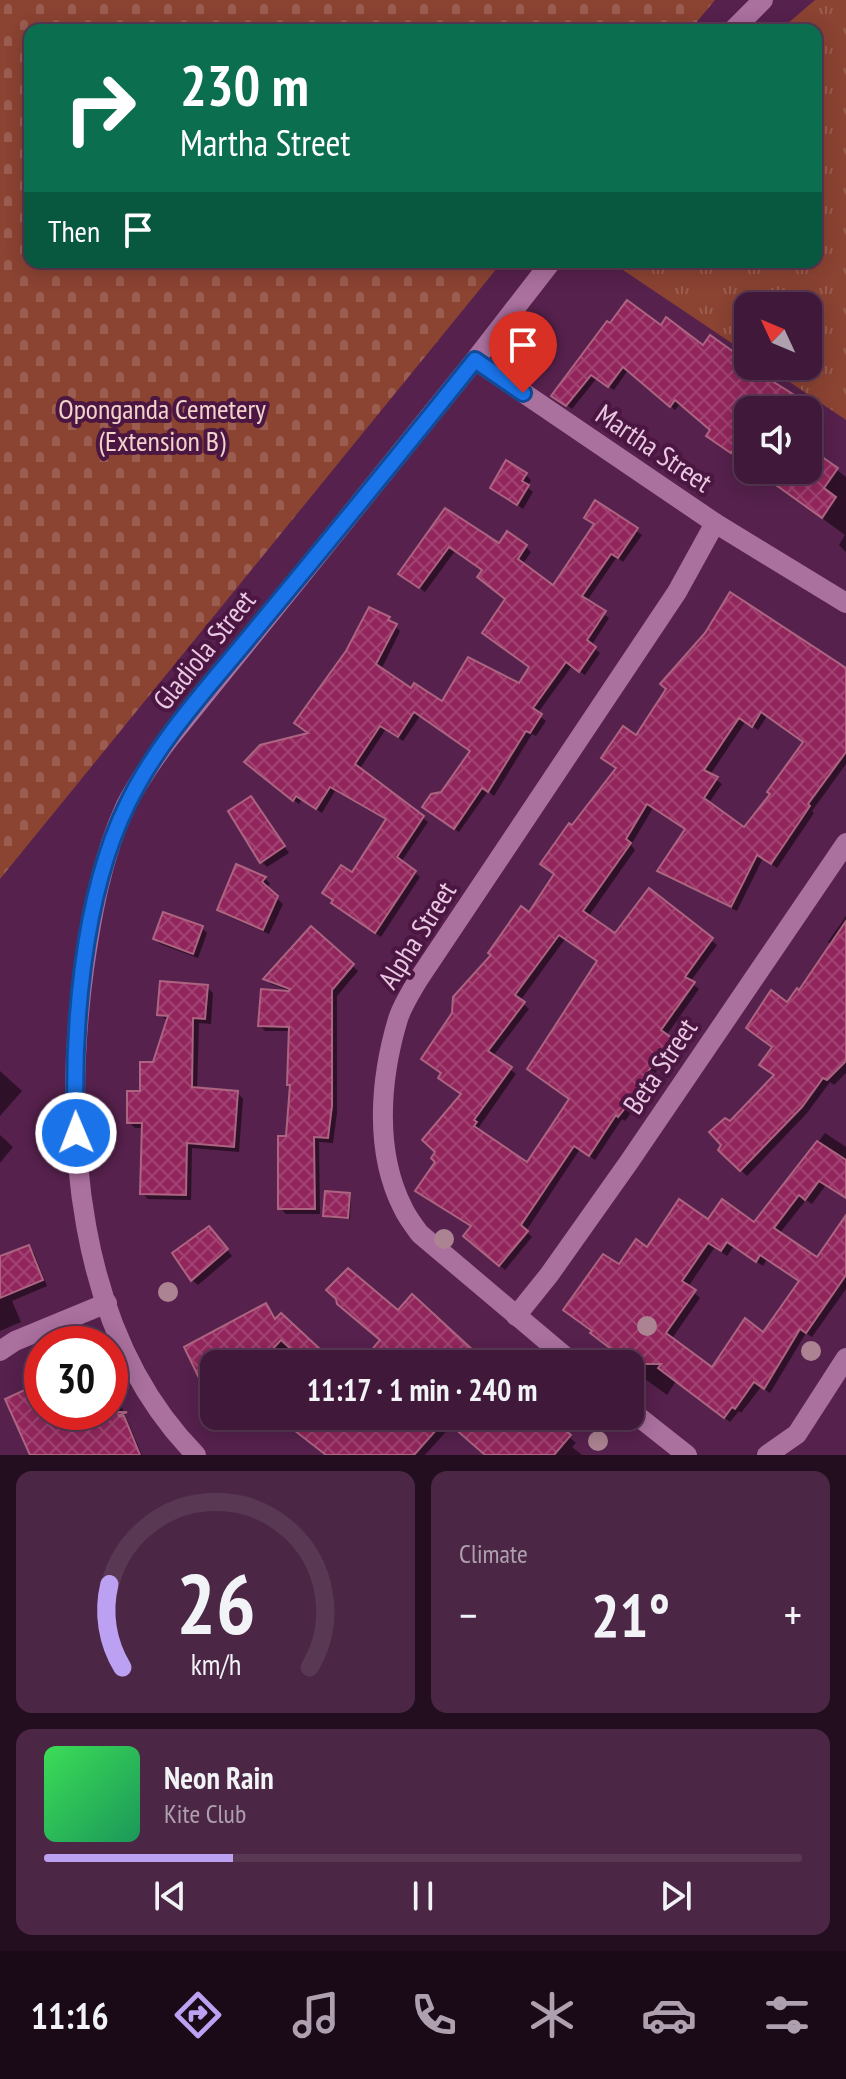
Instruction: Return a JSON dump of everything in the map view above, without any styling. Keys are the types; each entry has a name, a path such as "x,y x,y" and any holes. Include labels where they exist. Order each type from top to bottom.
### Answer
{"street":[{"path":"739,24 763,0"},
{"name":"Gladiola Street","path":"196,1455 154,1405 123,1348 85,1227 77,1163 76,1040 89,936 101,873 127,805 169,739 546,268"},
{"name":"Martha Street","path":"475,360 715,523 846,603"},
{"name":"Alpha Street","path":"557,1350 420,1234 403,1208 390,1172 382,1124 387,1072 398,1016 418,980 677,592 715,523"},
{"name":"Beta Street","path":"516,1316 629,1162 846,843"},
{"path":"0,1351 15,1341 107,1303"},
{"path":"767,1455 797,1434 846,1358"},
{"path":"644,1421 687,1455"}],"green space":[{"name":"Oponganda Cemetery (Extension B)","path":"0,0 715,0 695,24 24,24 24,268 497,268 0,879"},
{"path":"815,0 846,0 846,420 822,404 822,396 810,396 787,380 822,380 822,292 734,292 734,345 620,268 822,268 822,24 787,24"}],"building":[{"path":"627,300 661,325 666,317 703,345 710,335 734,352 734,380 770,380 796,396 734,396 734,449 731,453 706,436 710,430 675,400 670,407 623,367 608,387 591,375 566,406 551,396 607,321 610,323"},
{"path":"822,457 838,468 824,488 836,497 822,518 775,484 822,484"},
{"path":"506,460 527,473 522,481 529,485 517,505 490,488"},
{"path":"595,500 638,528 618,558 611,554 582,596 606,611 587,640 596,647 579,672 566,662 533,708 542,714 530,733 526,731 488,792 482,788 454,829 422,807 431,794 441,792 470,751 414,712 398,737 380,726 355,764 424,816 397,857 416,871 375,933 331,903 333,900 322,893 341,865 352,872 386,819 330,787 316,809 296,796 293,801 244,762 260,745 308,733 294,723 346,651 369,607 397,624 376,664 411,688 414,683 442,701 468,657 519,683 529,667 482,633 505,599 477,577 482,570 449,547 419,588 398,574 445,508 499,543 507,531 527,545 518,559 553,585 594,524 584,518"},
{"path":"730,592 846,668 846,752 808,804 810,806 771,864 757,855 731,907 657,871 685,829 647,804 626,839 631,843 583,911 615,933 649,888 713,938 685,977 695,982 661,1030 672,1038 637,1087 640,1089 618,1117 616,1115 589,1156 574,1146 521,1225 528,1231 499,1266 463,1236 471,1226 415,1191 435,1162 431,1158 435,1152 422,1140 461,1094 438,1078 441,1073 421,1059 452,1013 453,997 491,955 488,953 521,906 529,912 554,874 540,864 569,823 572,825 616,768 601,758 623,726 636,735 666,689 660,684 705,633","holes":["761,712 803,742 767,792 770,794 744,827 704,798 718,777 704,770 739,718 752,727","559,935 597,961 527,1069 569,1099 527,1162 474,1126 477,1122 474,1120 512,1067 488,1051 525,1002 515,995"]},
{"path":"251,796 285,846 260,863 228,811"},
{"path":"236,864 266,877 262,882 278,896 263,930 217,910"},
{"path":"163,912 203,926 193,954 153,939"},
{"path":"846,921 846,1061 827,1080 823,1078 802,1107 740,1171 718,1150 721,1145 709,1132 725,1118 730,1121 774,1075 759,1065 772,1047 746,1028 771,990 787,1002 797,988 799,990"},
{"path":"311,926 354,964 332,990 332,1106 328,1138 314,1137 315,1209 278,1209 278,1136 286,1136 290,1085 287,1085 289,1027 258,1026 261,989 289,991 263,979"},
{"path":"160,981 208,985 205,1019 193,1018 192,1087 238,1091 234,1147 187,1143 186,1195 140,1194 142,1123 127,1123 127,1091 140,1091 140,1062 153,1062 168,1016 157,1015"},
{"path":"817,1141 846,1160 846,1198 819,1181 805,1200 799,1195 774,1228 817,1257 846,1215 846,1275 806,1333 800,1329 764,1389 754,1382 735,1409 732,1407 724,1418 658,1368 661,1364 644,1364 644,1350 610,1350 590,1333 592,1331 563,1310 603,1254 619,1264 636,1239 647,1247 679,1199 708,1219 722,1199 754,1222","holes":["727,1242 756,1262 760,1255 799,1281 763,1332 745,1318 712,1367 666,1333 696,1290 682,1281 708,1243 721,1251"]},
{"path":"325,1191 350,1193 348,1218 323,1216"},
{"path":"209,1226 228,1249 191,1281 172,1253"},
{"path":"29,1245 43,1280 0,1298 0,1256"},
{"path":"348,1268 398,1310 412,1294 473,1350 372,1350 380,1340 337,1304 326,1290"},
{"path":"266,1303 275,1319 281,1313 321,1350 292,1350 281,1340 272,1350 200,1350 199,1378 184,1347"},
{"path":"24,1390 24,1430 128,1430 128,1426 140,1455 30,1455 5,1399"},
{"path":"294,1430 436,1430 414,1455 326,1455"},
{"path":"456,1430 565,1430 571,1435 554,1455 485,1455"}],"route":[{"path":"76,1133 76,1040 89,936 101,873 127,805 148,768 212,684 475,360 523,393"}]}
